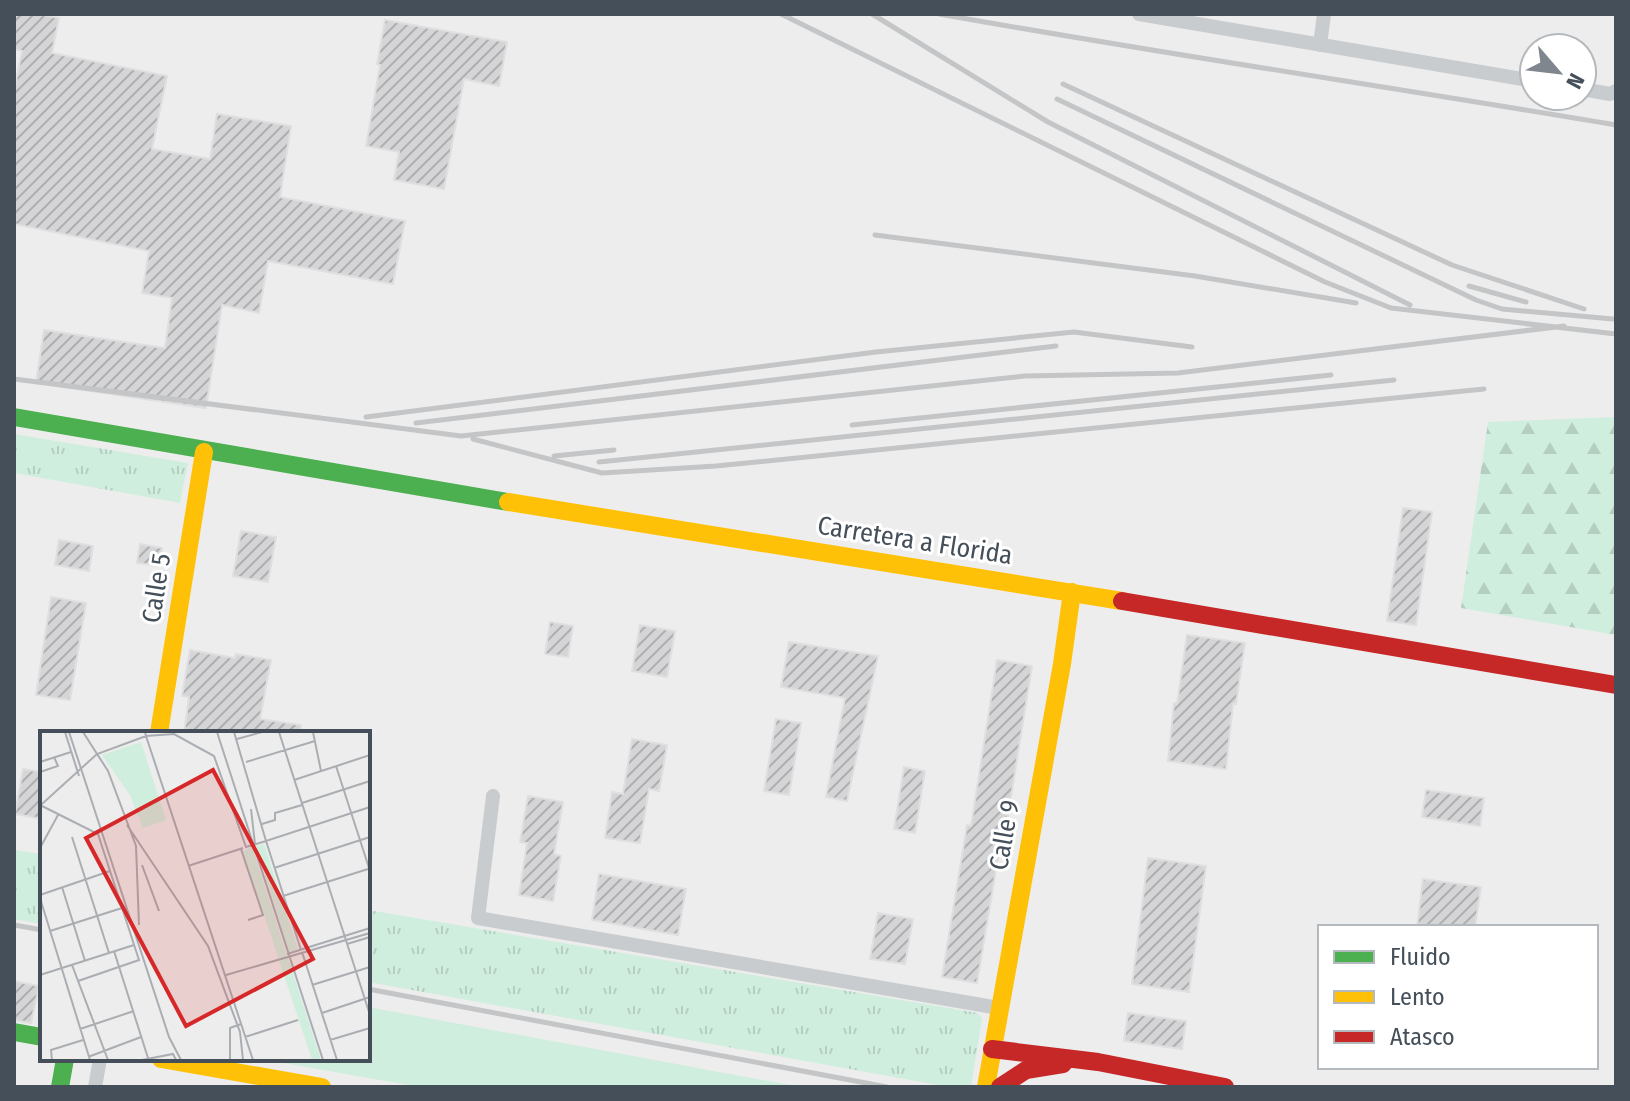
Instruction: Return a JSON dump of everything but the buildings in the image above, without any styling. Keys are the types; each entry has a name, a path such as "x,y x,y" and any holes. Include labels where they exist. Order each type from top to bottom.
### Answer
{"main road":[{"name":"Carretera a Florida","path":"14,417 204,452 1072,592 1616,685"},
{"name":"Calle 5","path":"159,731 204,452"},
{"name":"Calle 9","path":"986,1087 1062,664 1072,592"},
{"path":"14,1032 40,1037"},
{"path":"992,1049 1098,1062 1225,1087"},
{"path":"60,1087 65,1061"},
{"path":"172,1061 315,1086"},
{"path":"1000,1087 1026,1070 1049,1065 1098,1062"}],"street":[{"path":"1139,14 1518,78"},
{"path":"1320,45 1324,14"},
{"path":"493,796 478,918 999,1008"},
{"path":"95,1087 100,1061"}],"green space":[{"path":"1616,417 1616,635 1461,608 1488,422"},
{"path":"14,434 188,463 180,503 14,473"},
{"path":"14,850 40,854 40,924 14,919"},
{"path":"370,910 978,1013 982,1019 971,1087 949,1087 370,982"},
{"path":"370,1007 801,1087 419,1087 272,1061 370,1061"}],"railway":[{"path":"781,14 1325,282 1391,308 1616,334"},
{"path":"872,14 1048,122 1410,305"},
{"path":"939,14 1616,125"},
{"path":"1063,84 1452,265 1584,309"},
{"path":"1057,99 1476,300 1502,309 1613,319"},
{"path":"875,235 1195,276 1356,303"},
{"path":"1469,286 1526,302"},
{"path":"14,379 461,436 1025,376 1178,373 1564,326"},
{"path":"366,417 876,352 1074,332 1192,347"},
{"path":"416,423 1056,346"},
{"path":"852,425 1331,375"},
{"path":"599,462 1394,380"},
{"path":"473,439 602,473 716,466 1484,389"},
{"path":"554,456 614,450"},
{"path":"14,925 40,930"},
{"path":"370,989 887,1087"}],"traffic: fast":[{"path":"14,417 508,502"},
{"path":"14,1032 40,1037"},
{"path":"60,1087 65,1061"}],"traffic: slow":[{"path":"159,731 204,452"},
{"path":"508,502 1122,601"},
{"path":"986,1087 1062,664 1072,592"},
{"path":"172,1061 322,1087"}],"traffic: jam":[{"path":"1122,601 1616,685"},
{"path":"992,1049 1098,1062 1225,1087"},
{"path":"1000,1087 1026,1070 1063,1064"}]}
